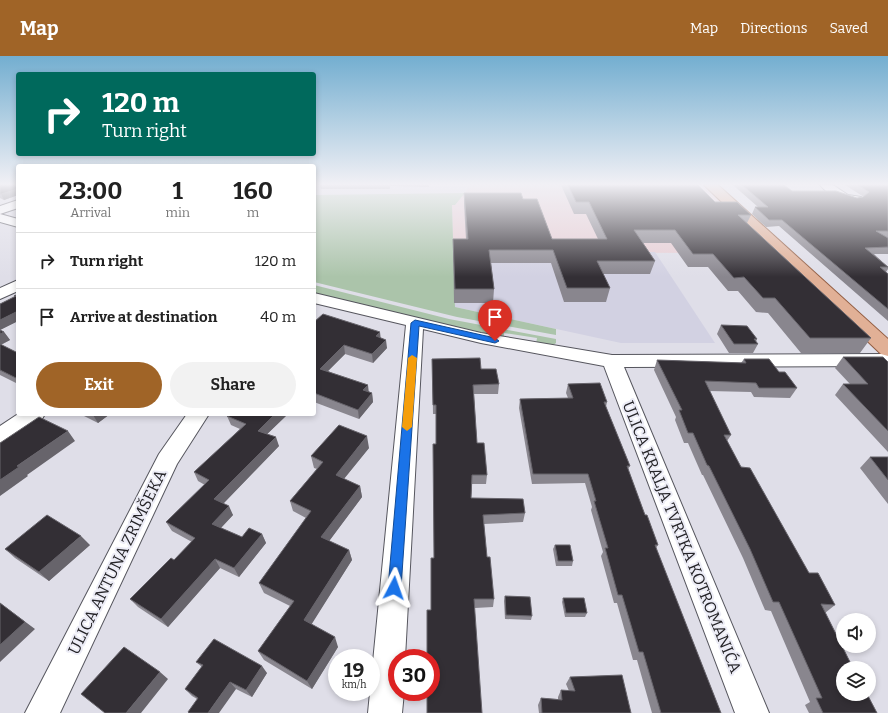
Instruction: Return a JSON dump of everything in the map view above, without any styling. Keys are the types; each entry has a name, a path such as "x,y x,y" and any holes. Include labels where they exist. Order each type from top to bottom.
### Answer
{"main road":[{"path":"743,216 888,350"}],"street":[{"path":"0,218 16,222"},
{"path":"0,294 16,286"},
{"path":"317,302 481,338 612,361 888,360"},
{"path":"385,713 415,323"},
{"name":"ULICA KRALJA TVRTKA KOTROMANIĆA","path":"612,361 752,713"},
{"path":"0,437 31,416"},
{"name":"ULICA ANTUNA ZRIMŠEKA","path":"42,713 167,460 197,416"}],"shaded area":[{"path":"452,216 735,216 765,244 707,253 453,252"},
{"path":"453,252 655,252 715,343 621,343 455,307"}],"green space":[{"path":"316,216 452,216 455,307 556,329 556,335 457,317 316,282"},
{"path":"316,286 449,319 556,339 556,343 551,347 536,344 537,338 504,333 504,336 456,328 316,294"}],"building":[{"path":"466,216 543,216 552,239 607,239 596,216 739,216 871,338 810,338 775,298 763,298 744,277 734,278 713,254 693,254 675,230 634,230 655,261 597,261 610,288 567,288 553,250 489,250 494,289 455,289 453,239 468,239"},
{"path":"764,216 888,216 888,231 876,231 888,238 888,247 865,248 888,267 880,267 888,274 888,309 782,220 769,220"},
{"path":"16,296 16,312 0,320 0,304"},
{"path":"323,314 380,332 376,336 386,340 372,354 344,345 320,369 368,385 363,390 372,393 358,410 316,394 316,320"},
{"path":"721,325 747,326 757,339 754,339 758,344 734,344"},
{"path":"0,344 16,352 16,378 0,370"},
{"path":"843,357 883,357 888,362 888,431 843,384 868,384"},
{"path":"480,358 481,369 496,369 499,384 473,385 477,443 484,443 487,475 472,475 471,498 523,499 525,513 483,515 487,557 490,557 494,599 474,599 482,713 427,713 427,701 440,701 440,649 427,649 427,610 431,610 431,558 434,558 433,444 436,444 436,405 433,405 432,359"},
{"path":"744,359 769,359 779,372 785,372 797,388 759,388 756,383 705,381 731,435 724,435 741,467 750,468 809,573 818,573 835,605 821,604 836,634 836,653 846,653 850,661 836,661 836,701 871,701 877,713 823,713 816,698 822,698 779,602 773,602 750,549 709,466 707,465 693,433 688,433 679,410 682,410 657,360 746,363"},
{"path":"600,383 607,402 604,402 630,466 627,466 658,545 655,545 721,713 661,713 643,652 639,652 622,595 618,595 605,548 608,548 594,501 596,501 588,474 533,474 520,399 573,398 568,384"},
{"path":"227,416 273,416 258,431 276,437 214,499 229,506 212,524 242,537 249,528 262,534 234,568 215,559 161,619 130,599 171,558 174,560 195,538 166,522 209,480 194,472 246,424"},
{"path":"39,417 68,431 17,466 19,467 0,480 0,443"},
{"path":"339,425 367,436 336,475 360,486 321,537 349,550 304,620 335,637 307,681 258,651 294,601 259,583 311,511 290,501 323,462 311,456"},
{"path":"870,457 888,457 888,480"},
{"path":"47,515 81,536 39,572 5,549"},
{"path":"555,545 570,545 573,561 558,561"},
{"path":"505,596 530,597 532,616 506,615"},
{"path":"563,598 584,598 587,613 566,613"},
{"path":"0,603 25,622 0,645"},
{"path":"214,639 262,666 246,690 230,682 208,713 189,713 188,712 198,698 185,689 203,665 196,662"},
{"path":"124,647 160,672 126,713 105,713 81,694"},
{"path":"622,675 631,713 542,713 541,698 562,700 561,690 575,691 570,677"}],"slow traffic":[{"path":"407,427 412,358"}],"route":[{"path":"394,588 415,323 495,341"}]}
